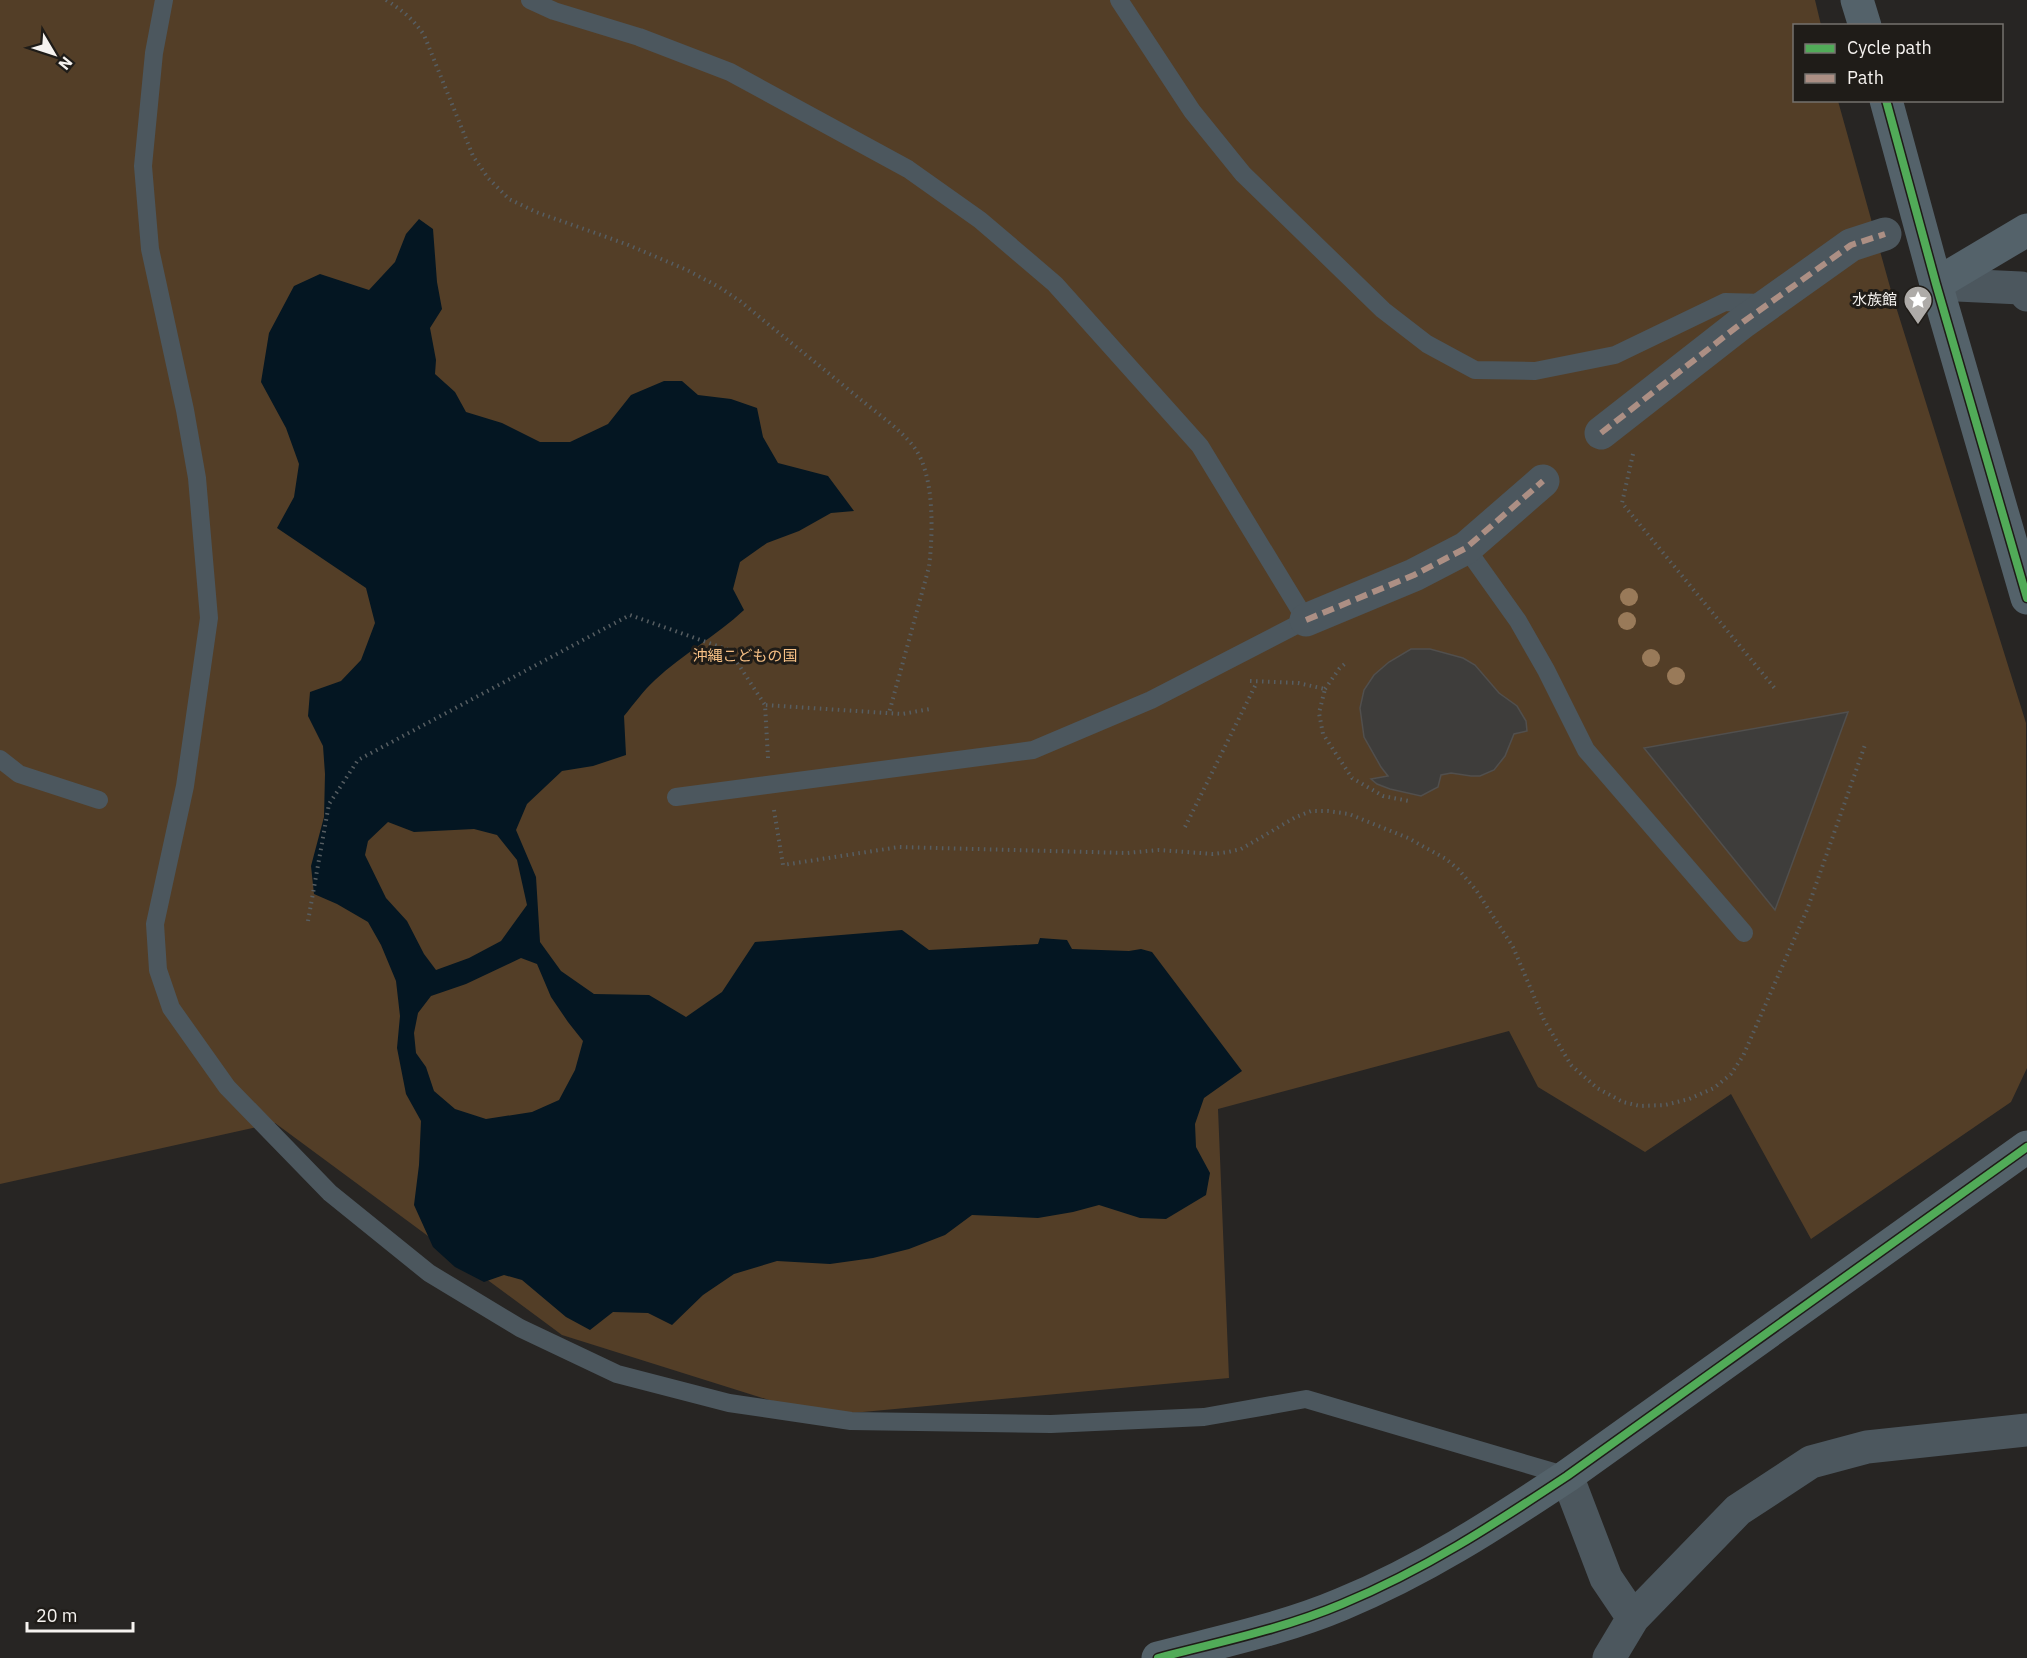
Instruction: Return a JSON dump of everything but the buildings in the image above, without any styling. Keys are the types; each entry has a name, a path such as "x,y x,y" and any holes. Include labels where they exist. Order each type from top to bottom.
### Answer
{"street":[{"path":"1857,0 1863,24"},
{"path":"1887,102 1936,284 2027,597"},
{"path":"1936,284 2027,230"},
{"path":"1612,425 1770,303 1851,245 1885,234"},
{"path":"1936,284 2021,288 2027,295"},
{"path":"1306,620 1414,575 1466,548 1543,481"},
{"path":"1158,1658 1262,1632 1340,1605 1414,1572 1490,1527 1567,1476 2027,1147"},
{"path":"1613,1656 1633,1618 1738,1510 1811,1462 1867,1447 2027,1430"},
{"path":"1567,1476 1606,1578 1633,1618"}],"lane":[{"path":"164,0 153,53 143,166 150,249 185,410 196,478 209,618 185,786 155,924 158,970 171,1008 227,1087 330,1193 429,1273 520,1328 617,1374 729,1403 851,1421 1051,1424 1204,1417 1306,1399 1567,1476"},
{"path":"530,0 554,11 639,37 730,72 908,168 980,220 1055,284 1200,446 1306,620 1152,700 1033,750 676,797"},
{"path":"1119,0 1192,111 1243,174 1383,310 1427,344 1475,370 1535,371 1615,355 1725,302 1770,303"},
{"path":"1466,548 1518,621 1546,670 1586,750 1744,933"},
{"path":"0,759 19,774 99,800"}],"path":[{"path":"386,0 402,9 423,34 473,156 488,178 509,199 536,212 626,244 687,270 719,287 740,301 844,386 915,448 922,462 929,490 932,543 929,567 890,713"},
{"path":"1612,425 1636,435 1622,503 1777,691"},
{"path":"308,921 329,804 358,760 630,615 729,650 765,705 769,786 783,865 899,847 1128,853 1159,850 1213,854 1241,849 1296,817 1311,811 1348,814 1408,838 1446,859 1458,869 1476,890 1514,947 1544,1020 1571,1065 1584,1078 1623,1102 1640,1106 1673,1103 1714,1088 1731,1074 1743,1056 1808,910 1865,745"},
{"path":"1236,656 1250,681 1299,683 1325,690"},
{"path":"1347,662 1339,669 1325,690 1319,713 1323,734 1352,778 1383,796 1409,801"},
{"path":"1185,827 1257,682"},
{"path":"765,705 902,714 930,709"}],"green space":[{"name":"沖縄こどもの国","path":"0,0 1815,0 1821,24 1793,24 1793,102 1838,102 1892,294 2026,723 2027,1068 2011,1102 1811,1239 1731,1094 1645,1152 1538,1087 1509,1031 1218,1109 1229,1378 820,1416 562,1335 275,1123 0,1184"}],"water":[{"path":"419,219 433,229 437,282 442,309 430,328 436,360 435,374 455,392 466,412 502,423 540,442 570,442 608,424 631,395 664,381 682,381 698,395 731,399 757,408 763,437 778,463 828,476 854,511 831,513 799,531 767,543 740,562 733,589 744,610 651,684 624,716 626,755 593,766 562,771 527,804 516,830 536,877 540,942 561,971 594,994 649,995 686,1017 722,992 755,942 902,930 929,950 1038,944 1040,938 1067,940 1072,949 1129,951 1141,949 1152,952 1242,1071 1204,1098 1195,1124 1196,1147 1210,1173 1206,1195 1166,1219 1140,1218 1099,1205 1038,1218 972,1215 945,1235 909,1249 873,1258 830,1264 777,1261 734,1274 703,1295 672,1325 648,1313 613,1312 590,1330 566,1317 522,1280 504,1275 484,1282 455,1267 433,1247 414,1205 421,1121 406,1094 397,1048 400,1016 396,981 381,945 368,922 314,894 311,866 324,817 325,774 323,746 308,716 310,692 341,681 361,660 375,623 366,588 277,528 294,497 299,464 286,428 261,382 269,333 294,286 320,274 369,290 395,262 406,234","holes":["388,822 414,832 474,829 497,835 517,860 527,905 501,941 469,958 436,970 424,954 407,921 386,898 365,855 368,841","521,958 537,964 551,997 583,1041 575,1070 559,1100 532,1112 486,1119 455,1109 434,1091 426,1067 416,1053 414,1033 418,1013 431,996 466,984"]}],"marked path":[{"path":"1601,433 1743,322 1851,245 1885,234"},
{"path":"1306,620 1414,575 1466,548 1543,481"}],"cycle path":[{"path":"1887,102 1936,284 2027,598"},
{"path":"1158,1658 1320,1613 1401,1577 1458,1546 1567,1476 2027,1147"}],"place":[{"name":"水族館","path":"1918,326"}]}
